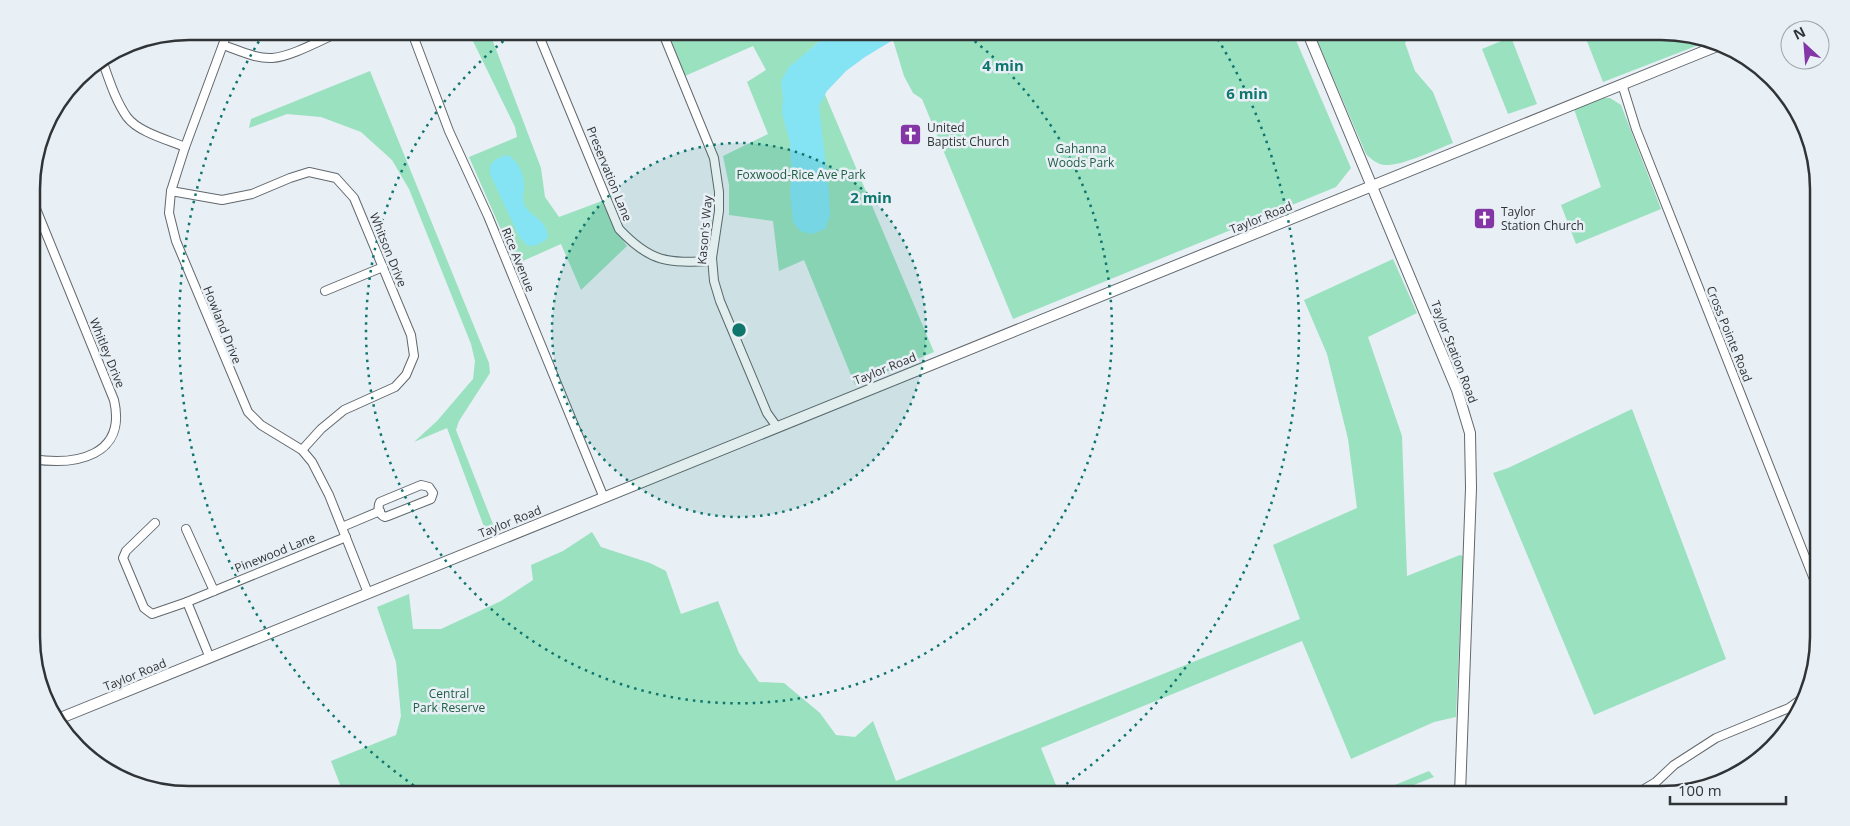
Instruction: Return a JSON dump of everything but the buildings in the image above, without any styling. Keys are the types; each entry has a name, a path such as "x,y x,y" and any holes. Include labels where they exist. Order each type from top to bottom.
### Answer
{"main road":[{"name":"Taylor Station Road","path":"1311,40 1458,390 1470,434 1471,488 1460,786"},
{"name":"Taylor Road","path":"64,717 1711,49"}],"street":[{"name":"Howland Drive","path":"224,40 171,191 169,213 176,241 248,412 261,425 302,450 312,462 329,495 368,593"},
{"path":"222,45 257,57 271,58 285,56 321,40"},
{"name":"Rice Avenue","path":"415,40 449,131 488,216 604,498"},
{"name":"Preservation Lane","path":"541,40 619,229 634,245 662,261 679,263 712,261"},
{"name":"Kason's Way","path":"666,40 714,158 719,192 719,211 712,261 714,281 720,301 767,414 777,427"},
{"path":"105,67 115,94 128,118 151,134 185,147"},
{"name":"Cross Pointe Road","path":"1622,84 1638,135 1810,569"},
{"name":"Whitson Drive","path":"171,191 222,200 252,194 309,172 336,178 354,198 411,335 414,356 406,375 395,387 344,410 321,429 302,450"},
{"name":"Whitley Drive","path":"40,219 114,400 117,415 115,430 105,446 90,456 65,460 40,459"},
{"path":"325,291 383,267"},
{"path":"421,485 429,487 433,493 431,499 388,516 382,516 380,511 378,505 380,502 421,485"},
{"path":"342,527 380,511"},
{"name":"Pinewood Lane","path":"155,523 126,551 123,558 148,612 157,613 346,537"},
{"path":"186,529 214,591"},
{"path":"186,602 210,658"},
{"path":"1649,786 1674,765 1715,739 1793,705"}],"green space":[{"path":"472,40 492,40 541,168 545,197 559,217 602,201 614,228 627,246 581,290 561,244 516,264 469,157 517,137 515,127"},
{"name":"Foxwood-Rice Ave Park","path":"671,40 821,40 807,52 934,352 855,385 804,260 779,271 773,221 729,215 729,185 723,156 768,134 747,82 766,70 753,46 685,76"},
{"name":"Gahanna Woods Park","path":"893,40 1296,40 1351,168 1336,187 1013,319 922,99 913,93 904,76"},
{"path":"1317,40 1407,40 1405,43 1415,71 1433,92 1453,143 1393,165 1378,163 1366,154"},
{"path":"1504,40 1512,40 1537,104 1508,114 1482,49"},
{"path":"1587,40 1671,40 1698,45 1603,82"},
{"path":"370,71 489,363 490,373 459,421 456,430 495,529 486,532 447,428 414,442 437,421 473,379 475,361 471,344 409,189 392,160 361,132 321,117 287,114 249,128 251,119"},
{"path":"1603,98 1610,98 1621,105 1661,209 1576,244 1561,205 1601,187 1574,109"},
{"name":"Central Park Reserve","path":"1393,259 1417,313 1368,337 1402,436 1407,576 1460,555 1463,556 1456,717 1434,722 1351,759 1302,641 1041,748 1056,786 341,786 331,761 396,735 401,716 396,662 377,607 409,594 413,629 441,629 501,601 533,580 531,565 563,551 592,532 601,547 650,563 666,571 681,614 718,601 739,653 759,682 784,683 820,713 836,735 855,737 873,721 896,781 1300,619 1273,545 1357,508 1348,439 1327,354 1304,300"},
{"path":"1632,409 1726,659 1594,715 1493,473 1508,468"},
{"path":"1429,771 1434,777 1411,786 1392,786"}],"water":[{"path":"821,40 893,40 846,71 827,91 819,106 830,216 825,229 812,234 800,231 793,222 790,190 792,177 790,143 782,113 781,81 789,67"},
{"path":"508,155 519,166 523,175 523,200 525,206 542,222 547,231 548,237 536,245 528,246 520,238 490,174 492,163"}],"place":[{"name":"United Baptist Church","path":"911,135"},
{"name":"Taylor Station Church","path":"1485,219"}]}
